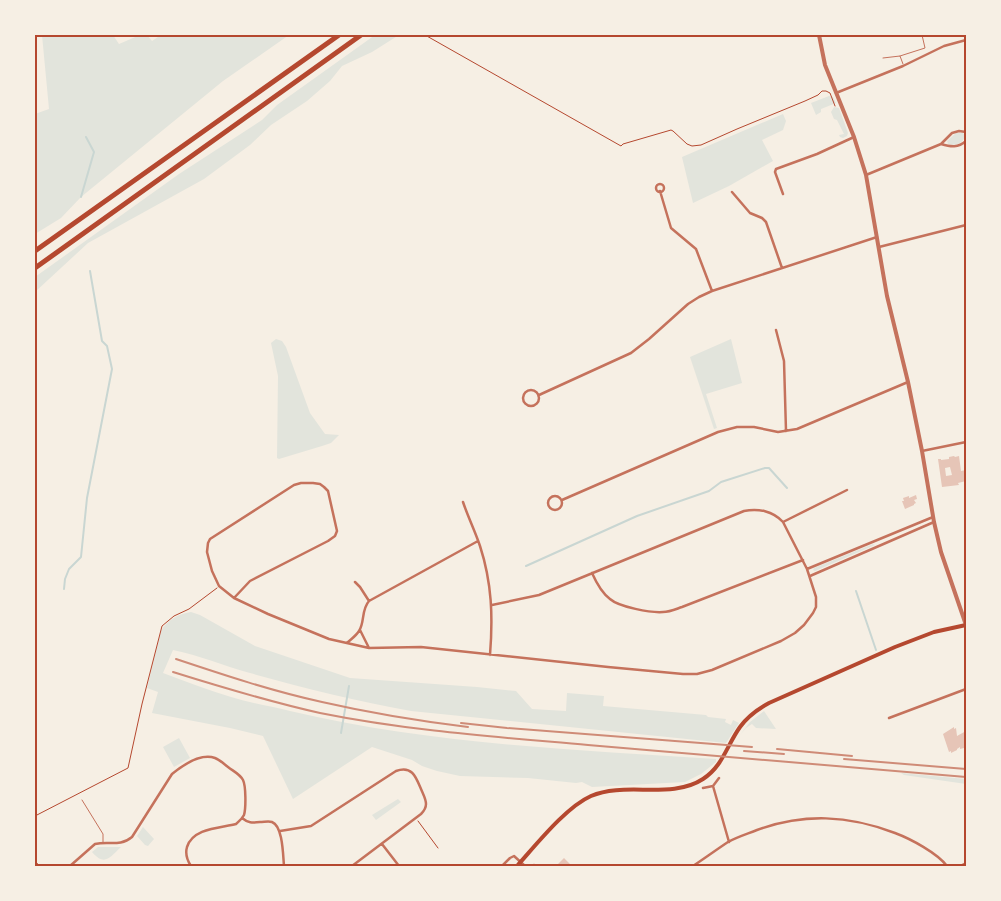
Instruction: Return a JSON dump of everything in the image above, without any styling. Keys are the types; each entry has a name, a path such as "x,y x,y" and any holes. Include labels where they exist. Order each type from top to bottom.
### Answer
{"highway":[{"path":"35,251 339,35"},
{"path":"35,268 361,35"}],"main road":[{"path":"517,866 566,814 592,796 612,791 676,789 702,780 721,762 746,719 769,703 934,632 966,625"}],"street":[{"path":"819,35 825,66 854,137 866,175 887,296 908,382 934,522 941,552 966,625"},
{"path":"836,93 903,66 944,46 966,40"},
{"path":"866,175 941,144 952,133 958,131 966,132"},
{"path":"783,194 775,174 776,169 817,154 854,137"},
{"path":"941,144 952,147 960,145 966,140"},
{"path":"660,191 671,228 696,249 712,291"},
{"path":"732,192 750,213 762,218 766,222 782,268"},
{"path":"879,248 966,225"},
{"path":"538,394 631,353 688,304 712,291 877,237"},
{"path":"776,330 784,361 786,431"},
{"path":"562,500 718,432 754,427 778,432 797,429 908,382"},
{"path":"529,390 535,391 538,394 538,402 534,405 527,404 524,400 524,395 529,390"},
{"path":"922,451 966,442"},
{"path":"234,598 250,581 336,534 337,531 328,491 320,484 307,483 294,485 210,538 207,552 219,586 234,598 301,628 329,639 346,643 369,648 420,647 683,674 703,673 789,637 803,627 808,620 816,607 816,597 807,568 783,522 765,511 751,509 538,595 492,605"},
{"path":"783,522 847,490"},
{"path":"557,495 562,500 560,509 552,510 548,506 549,499 552,496 557,495"},
{"path":"463,502 486,567 492,605 490,655"},
{"path":"807,568 933,517"},
{"path":"810,576 934,522"},
{"path":"346,643 360,630 366,604 478,541"},
{"path":"592,573 606,596 617,604 662,612 682,607 803,560"},
{"path":"355,582 370,601"},
{"path":"360,630 369,648"},
{"path":"889,718 966,689"},
{"path":"70,866 97,843 119,844 127,841 132,837 172,774 179,768 208,756 218,759 242,778 245,808 242,818 236,824 199,833 190,840 186,849 186,855 191,866"},
{"path":"280,831 312,826 386,778 402,770 408,770 413,773 425,798 425,810 352,866"},
{"path":"703,788 713,786 719,778"},
{"path":"713,786 730,842"},
{"path":"242,818 250,823 272,822 277,825 280,831 284,866"},
{"path":"693,866 730,842 771,825 810,818 840,819 870,824 901,835 938,857 947,866"},
{"path":"382,844 399,866"},
{"path":"502,866 514,856 525,866"},
{"path":"962,866 966,864"}],"lane":[{"path":"883,58 900,56 925,48 922,35"},
{"path":"900,56 903,66"},
{"path":"82,800 102,832 103,843"},
{"path":"35,861 40,866"}],"path":[{"path":"425,35 621,146 671,130 687,144 692,146 701,145 805,102 822,91 830,94 835,106"},
{"path":"35,816 128,768 162,626 174,616 189,609 219,586"},
{"path":"416,818 438,848"}],"shaded area":[{"path":"42,35 113,35 119,44 140,35 147,35 152,41 161,35 289,35 223,81 81,197 61,218 35,234 35,114 49,109"},
{"path":"375,35 399,35 372,52 342,66 330,81 307,101 271,125 250,145 204,179 88,243 35,292 35,277 179,174 262,120 277,105"},
{"path":"829,96 833,97 836,103 821,109 821,112 816,115 811,103"},
{"path":"834,107 839,108 848,133 843,138 839,135 844,134 831,112"},
{"path":"783,114 786,121 783,130 762,140 773,161 729,186 693,203 682,157"},
{"path":"956,133 963,133 965,135 963,140 953,145 948,144 947,141"},
{"path":"276,339 282,341 286,347 310,413 325,434 339,435 331,443 279,459 277,458 278,376 271,343"},
{"path":"731,339 742,383 706,394 717,428 714,429 690,357"},
{"path":"873,544 875,545 815,571 813,570 814,568"},
{"path":"191,612 200,615 255,646 350,678 516,691 532,709 566,711 567,693 604,696 603,706 706,715 708,717 726,719 725,722 731,725 733,720 739,723 726,743 411,711 350,699 290,684 173,650 163,673 238,699 342,722 395,731 502,744 716,759 716,762 701,774 685,782 592,787 582,782 460,776 437,771 412,760 372,747 293,799 263,736 152,713 158,692 147,688 161,631 173,618"},
{"path":"764,711 776,729 756,728 752,724 740,735 750,722"},
{"path":"179,738 190,758 174,767 163,747"},
{"path":"901,773 966,779 966,784 904,775"},
{"path":"398,799 401,802 376,820 372,815"},
{"path":"143,827 154,839 148,846 137,836"},
{"path":"98,847 121,847 104,860 92,852"}],"building":[{"path":"959,456 961,471 966,470 966,481 958,483 959,485 942,487 938,459 949,459 949,457","holes":["950,467 952,475 946,476 945,468"]},
{"path":"916,495 917,499 914,500 916,503 905,509 902,501 904,501 903,498"},
{"path":"954,727 954,729 956,728 957,736 966,731 966,745 964,748 960,749 960,747 951,753 943,734"},
{"path":"564,858 570,866 556,866"}],"waterway":[{"path":"81,197 94,152 86,137"},
{"path":"64,589 69,569 81,557 87,498 112,369 107,346 102,341 90,271"},
{"path":"526,566 637,516 709,491 721,482 765,468 769,468 787,488"},
{"path":"856,591 876,650"},
{"path":"341,733 349,686"}],"railway":[{"path":"176,659 303,698 358,710 468,727"},
{"path":"173,672 227,689 320,713 420,729 966,777"},
{"path":"461,723 752,747"},
{"path":"777,749 852,756"},
{"path":"744,751 784,754"},
{"path":"844,759 966,769"}]}
